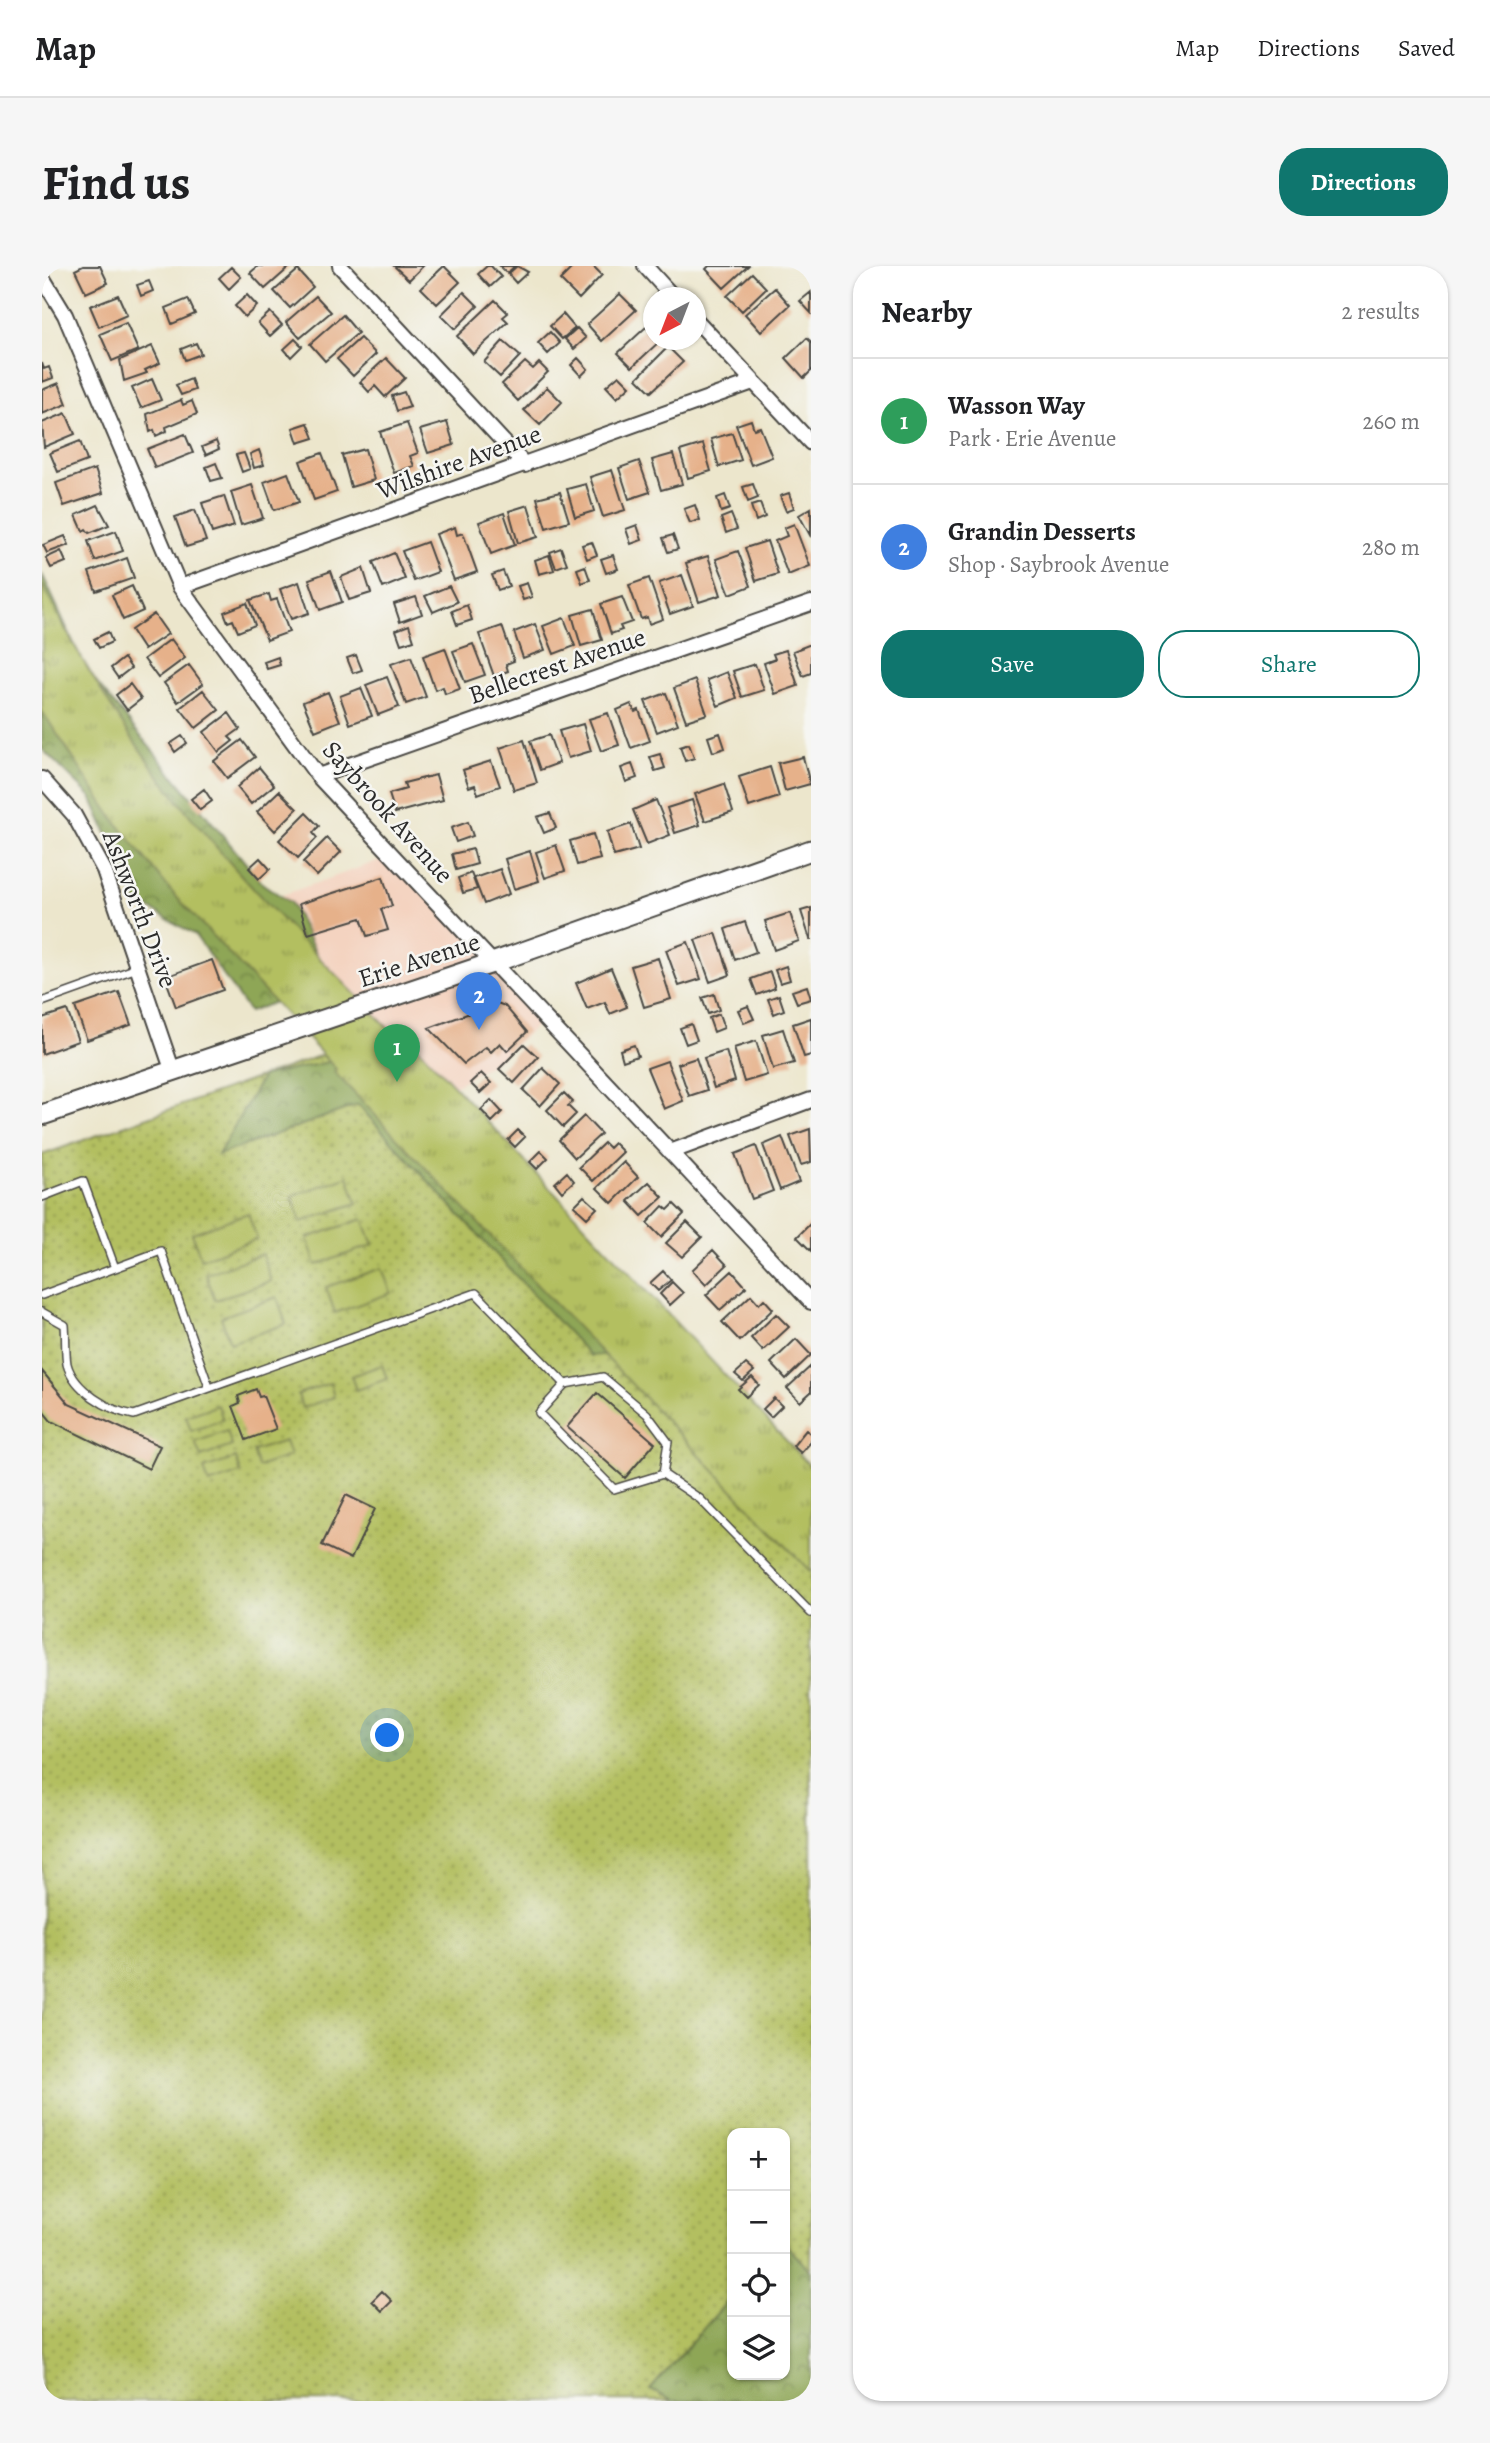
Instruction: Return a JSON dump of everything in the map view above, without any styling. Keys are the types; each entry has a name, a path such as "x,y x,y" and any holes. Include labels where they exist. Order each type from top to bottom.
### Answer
{"street":[{"path":"340,266 525,465"},
{"path":"645,266 664,287"},
{"name":"Saybrook Avenue","path":"42,277 65,315 180,587 318,776 811,1302"},
{"path":"706,332 811,443"},
{"name":"Wilshire Avenue","path":"180,587 753,382"},
{"name":"Bellecrest Avenue","path":"318,776 811,603"},
{"name":"Ashworth Drive","path":"42,779 74,815 91,841 104,870 172,1069"},
{"name":"Erie Avenue","path":"42,1115 266,1037 492,963 811,850"},
{"path":"670,1152 811,1100"}],"lane":[{"path":"42,1002 138,967"},
{"path":"42,1197 83,1181 115,1268"},
{"path":"42,1295 160,1251 209,1387"},
{"path":"42,1312 65,1325 68,1364 79,1385 117,1412 134,1415 477,1293 565,1384"},
{"path":"603,1377 647,1414 668,1442 663,1474 614,1489 539,1413 565,1384 603,1377"},
{"path":"663,1474 700,1499 811,1613"}],"shaded area":[{"path":"392,856 544,1019 500,1058 455,1086 399,1028 390,1030 266,901"}],"green space":[{"path":"42,574 86,670 263,884 291,903 330,981 249,1012 195,935 137,901 91,797 42,749"},
{"path":"42,584 79,654 121,722 192,819 218,849 390,1030 399,1028 415,1044 811,1467 811,1572 334,1072 336,1069 172,892 112,817 42,711"},
{"path":"322,1055 337,1070 335,1072 811,1572 811,2266 790,2286 790,2128 727,2128 727,2347 671,2401 42,2401 42,1155"},
{"path":"342,1059 625,1353 590,1356 358,1105 218,1155 263,1076"},
{"path":"348,1176 357,1203 301,1222 292,1196"},
{"path":"248,1213 257,1239 201,1259 192,1233"},
{"path":"363,1219 373,1245 316,1265 307,1238"},
{"path":"262,1254 271,1281 215,1300 206,1274"},
{"path":"382,1268 391,1293 335,1313 326,1287"},
{"path":"277,1297 286,1324 230,1343 221,1317"},
{"path":"382,1365 387,1379 356,1390 351,1376"},
{"path":"330,1383 334,1397 302,1408 298,1394"},
{"path":"218,1405 223,1420 191,1431 186,1416"},
{"path":"227,1431 232,1446 201,1457 195,1442"},
{"path":"285,1441 290,1456 258,1467 253,1451"},
{"path":"236,1458 241,1473 209,1484 204,1469"},
{"path":"790,2249 811,2271 811,2399 673,2401 650,2390 727,2302 727,2380 790,2380"}],"building":[{"path":"83,266 100,266 108,283 86,293 75,270"},
{"path":"258,266 291,266 265,289 250,273"},
{"path":"394,266 423,266 409,280"},
{"path":"444,266 460,282 437,304 421,288"},
{"path":"491,266 501,277 490,287 478,274"},
{"path":"500,266 515,266 507,273"},
{"path":"517,266 528,272 516,283 508,274"},
{"path":"574,266 593,266 602,275 579,299 560,280"},
{"path":"709,266 748,266 724,288 706,269"},
{"path":"231,267 241,277 229,289 219,278"},
{"path":"298,270 313,287 290,308 274,291"},
{"path":"752,273 766,288 742,311 727,296"},
{"path":"149,281 153,291 141,296 137,285"},
{"path":"775,288 790,305 761,332 745,314"},
{"path":"464,292 478,306 455,329 441,315"},
{"path":"811,292 811,313 800,301"},
{"path":"620,294 636,310 602,341 587,324"},
{"path":"118,295 127,315 99,327 90,306"},
{"path":"247,295 257,306 245,317 235,306"},
{"path":"316,296 331,312 300,338 286,322"},
{"path":"188,299 195,314 172,324 166,308"},
{"path":"495,300 508,313 503,317 508,322 473,354 457,336"},
{"path":"270,312 282,325 270,336 258,323"},
{"path":"563,314 575,328 562,339 550,326"},
{"path":"343,315 358,333 325,361 310,344"},
{"path":"126,323 138,350 112,361 100,334"},
{"path":"577,328 586,338 574,349 565,339"},
{"path":"643,330 643,350 650,350 632,367 618,353"},
{"path":"550,332 560,343 548,354 538,343"},
{"path":"360,338 376,354 353,376 337,359"},
{"path":"807,338 811,342 811,371 804,378 786,358"},
{"path":"295,339 302,346 291,357 284,349"},
{"path":"503,341 520,356 500,377 484,362"},
{"path":"196,343 201,354 185,360 181,349"},
{"path":"152,346 160,363 145,370 147,373 124,381 120,360"},
{"path":"665,350 671,350 683,362 651,392 637,378"},
{"path":"386,358 405,378 385,397 375,386 369,392 360,382"},
{"path":"578,358 588,369 581,376 571,365"},
{"path":"525,362 533,369 539,363 548,372 518,401 502,384"},
{"path":"42,363 44,369 49,367 53,378 42,382"},
{"path":"619,375 630,386 617,398 606,386"},
{"path":"152,379 161,400 141,408 132,388"},
{"path":"191,379 195,390 181,395 176,385"},
{"path":"59,383 67,404 42,414 42,390"},
{"path":"547,387 562,402 540,425 524,410"},
{"path":"404,392 410,407 397,411 392,396"},
{"path":"181,400 183,405 192,401 197,414 166,427 167,431 156,436 154,430 150,432 147,414"},
{"path":"66,413 75,434 44,447 42,423"},
{"path":"751,420 754,429 760,427 772,457 751,465 736,425"},
{"path":"447,422 454,445 428,453 420,430"},
{"path":"308,423 314,438 298,443 293,428"},
{"path":"407,423 418,453 410,456 414,466 394,473 380,432"},
{"path":"732,433 741,460 719,467 711,439"},
{"path":"185,434 193,453 155,468 147,449"},
{"path":"80,441 87,461 58,472 50,453"},
{"path":"216,441 219,449 206,455 202,447"},
{"path":"703,444 711,471 688,478 680,451"},
{"path":"365,449 374,480 351,487 342,455"},
{"path":"259,450 264,465 254,468 250,454"},
{"path":"244,453 250,469 242,472 236,455"},
{"path":"322,453 337,492 314,500 300,461"},
{"path":"673,454 682,484 661,490 652,460"},
{"path":"639,461 650,492 629,499 619,468"},
{"path":"216,463 222,478 211,481 206,467"},
{"path":"95,469 103,493 64,506 56,483"},
{"path":"612,470 625,510 603,517 590,477"},
{"path":"288,473 299,502 274,510 264,482"},
{"path":"586,484 594,511 575,517 567,489"},
{"path":"753,484 758,498 748,502 743,487"},
{"path":"252,485 263,518 241,525 231,492"},
{"path":"560,492 569,521 546,528 537,498"},
{"path":"789,493 794,508 786,511 780,496"},
{"path":"725,495 730,509 721,512 717,498"},
{"path":"224,496 234,526 212,533 202,503"},
{"path":"760,503 765,517 756,521 751,506"},
{"path":"98,505 109,525 89,533 86,529 83,531 76,515"},
{"path":"528,505 538,537 518,543 509,511"},
{"path":"695,505 700,520 690,523 684,509"},
{"path":"811,508 811,537 799,515"},
{"path":"195,510 206,541 186,547 175,517"},
{"path":"504,513 515,545 491,554 479,522"},
{"path":"731,514 737,529 726,533 721,518"},
{"path":"794,524 810,566 788,575 775,541 787,536 784,528"},
{"path":"637,525 642,540 631,544 626,529"},
{"path":"455,527 457,535 463,533 477,572 454,580 436,534"},
{"path":"116,531 123,551 95,561 88,541"},
{"path":"673,535 678,549 668,552 663,538"},
{"path":"65,536 69,545 47,553 43,545"},
{"path":"767,541 778,574 756,581 745,548"},
{"path":"427,542 438,572 414,581 402,551"},
{"path":"592,542 597,555 587,559 582,545"},
{"path":"561,548 567,564 556,568 550,552"},
{"path":"61,551 66,562 51,568 46,558"},
{"path":"738,551 751,586 730,594 716,559"},
{"path":"394,553 405,579 383,588 373,562"},
{"path":"549,555 554,570 539,574 535,560"},
{"path":"613,555 618,569 606,573 601,559"},
{"path":"708,556 721,595 699,602 686,563"},
{"path":"127,558 134,578 96,591 89,572"},
{"path":"585,566 590,580 582,583 577,569"},
{"path":"363,568 371,593 349,600 341,577"},
{"path":"331,571 342,602 320,610 309,579"},
{"path":"503,571 509,586 498,590 492,575"},
{"path":"682,575 693,606 670,614 659,583"},
{"path":"649,578 663,619 649,624 647,617 641,619 629,585"},
{"path":"299,582 309,613 291,619 280,589"},
{"path":"527,583 532,597 523,600 518,586"},
{"path":"132,586 143,611 123,620 112,595"},
{"path":"449,586 457,602 433,612 425,596"},
{"path":"269,594 271,601 277,599 289,632 267,640 250,600"},
{"path":"416,597 422,614 400,622 394,604"},
{"path":"622,597 632,622 620,626 622,630 611,634 601,604"},
{"path":"247,603 255,625 238,632 233,620 228,622 224,612"},
{"path":"467,605 472,620 457,625 452,611"},
{"path":"593,609 602,640 581,646 572,615"},
{"path":"154,614 168,634 144,650 131,630"},
{"path":"564,618 575,646 554,654 543,626"},
{"path":"535,624 545,650 523,658 514,632"},
{"path":"409,625 414,640 401,644 396,630"},
{"path":"502,626 514,661 506,664 508,671 494,676 479,634"},
{"path":"108,632 112,642 99,648 94,639"},
{"path":"171,639 185,658 158,678 144,659"},
{"path":"473,644 485,675 465,682 453,651"},
{"path":"811,644 811,673 803,676 793,651"},
{"path":"445,648 460,689 445,694 443,687 435,690 423,656"},
{"path":"786,650 798,686 775,694 764,663 775,659 773,654"},
{"path":"356,655 362,670 353,673 347,658"},
{"path":"278,657 280,665 267,669 264,662"},
{"path":"411,657 426,697 406,704 391,664"},
{"path":"124,658 131,668 118,678 111,668"},
{"path":"755,664 764,690 742,697 733,671"},
{"path":"189,665 203,684 178,702 164,683"},
{"path":"727,672 737,698 718,706 707,680"},
{"path":"387,677 399,707 378,715 366,685"},
{"path":"695,680 707,714 686,721 674,688"},
{"path":"130,684 141,699 127,710 116,695"},
{"path":"361,688 372,716 350,724 340,696"},
{"path":"203,690 219,710 196,728 180,708"},
{"path":"328,692 340,721 315,731 303,702"},
{"path":"666,693 678,724 657,732 645,701"},
{"path":"631,704 635,712 639,710 650,741 631,748 617,710"},
{"path":"229,713 240,729 229,737 233,741 219,752 204,732"},
{"path":"608,713 619,745 601,751 589,719"},
{"path":"583,724 591,751 568,758 559,731"},
{"path":"720,733 725,748 713,752 708,737"},
{"path":"549,735 559,763 540,770 530,741"},
{"path":"182,736 187,743 175,752 170,744"},
{"path":"242,740 255,757 227,778 214,761"},
{"path":"524,740 537,783 514,790 500,748"},
{"path":"689,744 694,758 685,761 680,747"},
{"path":"660,754 665,768 655,771 650,757"},
{"path":"803,757 810,784 785,791 778,763"},
{"path":"491,761 500,786 478,794 475,785 469,787 463,770"},
{"path":"632,764 637,778 626,782 621,768"},
{"path":"259,767 274,785 251,804 237,787"},
{"path":"770,767 779,797 749,807 739,777"},
{"path":"436,775 443,800 395,813 389,794 406,789 404,783"},
{"path":"724,784 733,812 705,821 695,794"},
{"path":"204,789 212,801 200,810 191,799"},
{"path":"279,791 297,809 275,831 257,812"},
{"path":"656,800 670,835 647,844 633,810"},
{"path":"692,800 700,825 675,833 667,808"},
{"path":"306,813 319,826 313,833 317,838 298,858 279,840"},
{"path":"550,813 556,828 544,833 537,817"},
{"path":"468,822 473,836 456,842 451,828"},
{"path":"631,824 639,849 614,856 607,832"},
{"path":"593,834 600,859 577,865 570,841"},
{"path":"327,838 341,852 317,876 303,862"},
{"path":"556,845 565,871 545,878 536,852"},
{"path":"473,849 477,864 456,870 452,854"},
{"path":"530,851 539,881 514,889 505,859"},
{"path":"260,858 270,869 259,879 249,868"},
{"path":"500,869 509,894 484,904 474,878"},
{"path":"471,873 477,889 463,893 458,878"},
{"path":"383,877 392,906 381,909 388,930 367,936 361,918 308,934 299,904"},
{"path":"811,908 811,939 810,939 801,911"},
{"path":"790,913 799,941 774,950 765,921"},
{"path":"745,922 756,952 735,960 725,929"},
{"path":"716,933 730,975 710,982 695,940"},
{"path":"688,942 701,979 679,986 666,950"},
{"path":"658,958 671,999 644,1007 631,966"},
{"path":"212,960 223,990 176,1007 165,977"},
{"path":"786,966 790,980 780,983 775,970"},
{"path":"611,968 627,1007 610,1014 605,1002 587,1009 576,983"},
{"path":"770,972 775,988 757,995 751,979"},
{"path":"807,986 811,999 797,1003 792,991"},
{"path":"119,992 131,1025 87,1040 75,1007"},
{"path":"714,994 719,1010 708,1014 702,998"},
{"path":"779,995 784,1010 774,1014 768,999"},
{"path":"497,1003 505,1006 527,1032 507,1051 500,1043 491,1052 486,1047 464,1064 429,1028"},
{"path":"748,1006 754,1019 744,1023 738,1010"},
{"path":"67,1010 78,1041 42,1054 42,1018"},
{"path":"719,1014 724,1028 714,1032 709,1018"},
{"path":"811,1018 811,1055 804,1057 793,1024"},
{"path":"691,1024 697,1040 686,1044 680,1028"},
{"path":"783,1029 794,1063 773,1069 763,1035"},
{"path":"756,1041 767,1075 744,1082 734,1048"},
{"path":"524,1044 538,1057 514,1083 499,1069"},
{"path":"634,1045 638,1056 623,1061 620,1050"},
{"path":"726,1051 735,1081 714,1088 704,1058"},
{"path":"696,1058 707,1090 689,1096 678,1064"},
{"path":"667,1061 683,1101 664,1109 647,1068"},
{"path":"543,1068 560,1084 540,1106 523,1090"},
{"path":"481,1073 491,1083 480,1093 470,1083"},
{"path":"564,1093 573,1102 568,1106 576,1114 563,1127 547,1110"},
{"path":"491,1100 502,1112 492,1122 481,1110"},
{"path":"584,1116 601,1134 575,1158 559,1140"},
{"path":"810,1129 811,1162 801,1165 790,1136"},
{"path":"518,1130 525,1137 515,1147 508,1140"},
{"path":"782,1137 799,1182 780,1190 763,1145"},
{"path":"604,1143 609,1148 614,1143 623,1152 593,1181 579,1167"},
{"path":"756,1146 773,1191 752,1199 735,1154"},
{"path":"541,1151 548,1158 537,1169 530,1162"},
{"path":"624,1162 638,1177 612,1203 597,1188"},
{"path":"567,1172 574,1181 562,1192 555,1183"},
{"path":"649,1182 663,1197 642,1216 628,1201"},
{"path":"584,1196 597,1208 587,1218 574,1206"},
{"path":"674,1204 684,1214 661,1237 647,1223 663,1206 668,1210"},
{"path":"687,1222 702,1237 682,1257 666,1243"},
{"path":"811,1223 811,1251 797,1237"},
{"path":"713,1250 727,1265 706,1285 692,1270"},
{"path":"663,1271 671,1280 658,1291 650,1283"},
{"path":"732,1271 746,1287 720,1310 706,1295"},
{"path":"672,1282 683,1293 670,1305 660,1294"},
{"path":"751,1295 759,1304 764,1299 773,1309 740,1341 722,1322"},
{"path":"776,1314 789,1327 763,1351 751,1338"},
{"path":"796,1339 811,1355 786,1379 771,1363"},
{"path":"746,1364 754,1371 743,1381 735,1374"},
{"path":"811,1366 811,1392 800,1402 787,1388"},
{"path":"42,1371 69,1404 160,1446 149,1469 51,1421 42,1410"},
{"path":"752,1377 759,1385 746,1397 738,1389"},
{"path":"256,1389 259,1397 263,1396 276,1429 246,1440 233,1406 240,1403 238,1396"},
{"path":"597,1393 655,1443 625,1478 567,1427"},
{"path":"774,1398 782,1406 771,1417 763,1409"},
{"path":"806,1430 811,1434 811,1442 801,1453 793,1446"},
{"path":"346,1495 375,1509 351,1559 322,1545"},
{"path":"382,2291 392,2301 382,2311 372,2301"}],"place":[{"name":"Grandin Desserts","path":"479,1030"},
{"name":"Wasson Way","path":"397,1082"}]}
